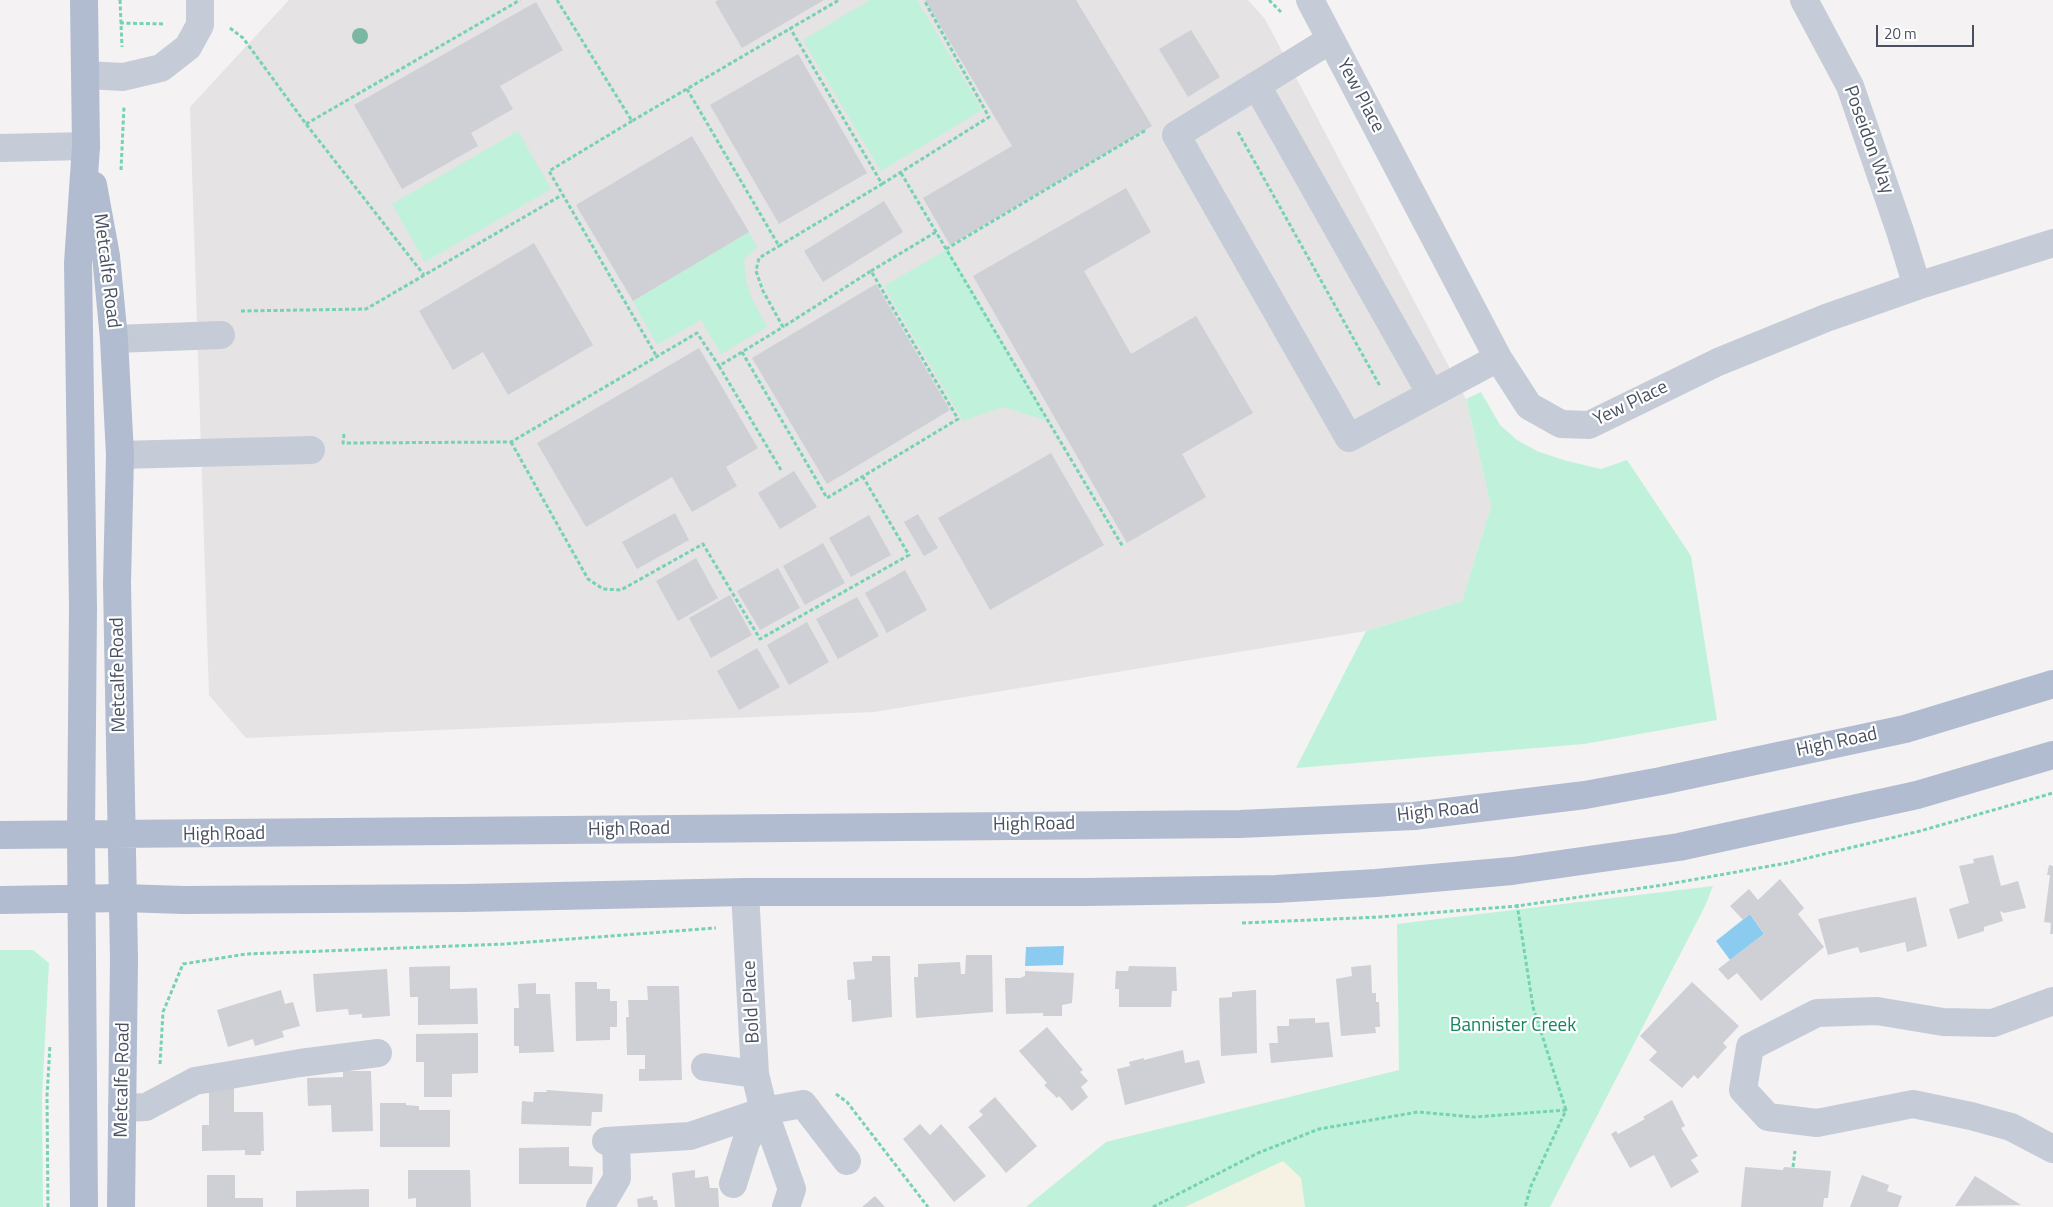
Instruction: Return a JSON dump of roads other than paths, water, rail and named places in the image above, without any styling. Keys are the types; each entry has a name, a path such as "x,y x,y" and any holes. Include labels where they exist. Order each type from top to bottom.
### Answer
{"main road":[{"name":"Metcalfe Road","path":"84,0 86,146 78,263 83,608 81,899 84,1207"},
{"name":"Metcalfe Road","path":"86,146 106,256 114,339 120,455 117,583 120,835 123,898 121,1207"},
{"name":"High Road","path":"0,835 1240,824 1414,816 1585,795 1661,781 1905,729 2053,684"},
{"path":"0,900 123,898 184,900 446,899 745,892 1086,892 1276,889 1512,872 1679,847 1918,795 2053,755"}],"street":[{"name":"Yew Place","path":"1310,0 1320,46 1498,358 1530,406 1561,424 1589,426 1718,362 1826,318 1917,286 2053,243"},
{"name":"Poseidon Way","path":"1804,0 1850,86 1917,286"},
{"path":"85,75 123,76 161,68 188,47 200,13"},
{"path":"1320,46 1176,135 1180,144 1349,438 1498,358"},
{"path":"1257,86 1431,394"},
{"path":"0,148 86,146"},
{"path":"114,339 221,335"},
{"path":"120,455 311,450"},
{"name":"Bold Place","path":"745,892 755,1074 764,1110 792,1189 786,1207"},
{"path":"2053,1001 1993,1023 1943,1022 1877,1011 1817,1014 1750,1047 1743,1090 1768,1118 1817,1123 1913,1104 1971,1116 2011,1127 2053,1150"},
{"path":"122,1108 146,1107 195,1081 300,1063 378,1053"},
{"path":"705,1067 755,1074"},
{"path":"600,1207 616,1178 611,1141 690,1136 764,1110 803,1104 847,1161"},
{"path":"733,1184 746,1142 764,1110"}],"water":[{"path":"1750,914 1764,934 1730,960 1716,941"},
{"path":"1064,946 1063,965 1025,966 1026,947"}],"park label":[{"name":"Bannister Creek","path":"1513,1026"}]}
